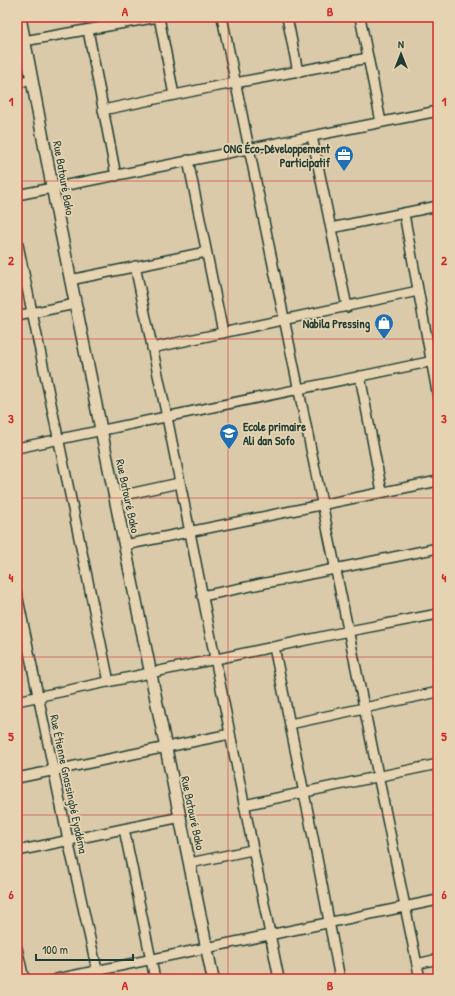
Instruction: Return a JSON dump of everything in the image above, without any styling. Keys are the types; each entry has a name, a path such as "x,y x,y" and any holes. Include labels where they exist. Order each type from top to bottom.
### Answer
{"main road":[{"name":"Rue Batouré Bako","path":"20,17 70,280 213,979"}],"street":[{"path":"24,41 159,17 174,95"},
{"path":"222,17 420,979"},
{"path":"287,17 298,72"},
{"path":"360,17 381,122"},
{"path":"88,30 116,176"},
{"path":"103,110 368,58"},
{"path":"17,83 32,79"},
{"path":"17,195 438,111"},
{"path":"312,136 347,307"},
{"path":"188,160 223,333"},
{"path":"331,228 438,206"},
{"path":"404,214 418,291 434,361 438,397"},
{"path":"17,240 109,682"},
{"path":"70,280 206,252"},
{"path":"135,266 167,417 214,660 279,979"},
{"path":"152,348 418,291"},
{"path":"17,316 75,304"},
{"path":"17,448 434,361"},
{"path":"360,376 382,492"},
{"path":"125,545 438,481"},
{"path":"115,497 180,483"},
{"path":"202,596 438,548"},
{"name":"Rue Étienne Gnassingbé Eyadéma","path":"17,594 21,634 39,697 68,840 98,975"},
{"path":"17,701 349,631 438,614"},
{"path":"274,647 340,979"},
{"path":"290,724 438,692"},
{"path":"17,778 230,734"},
{"path":"244,804 438,764"},
{"path":"17,851 181,817"},
{"path":"124,829 155,979"},
{"path":"190,862 252,850"},
{"path":"57,979 98,975 151,960 438,900"},
{"path":"17,948 24,979"},
{"path":"417,964 438,959"}],"place":[{"name":"ONG Éco-Développement Participatif","path":"344,172"},
{"name":"Nabila Pressing","path":"384,340"},
{"name":"Ecole primaire Ali dan Sofo","path":"229,450"}]}
